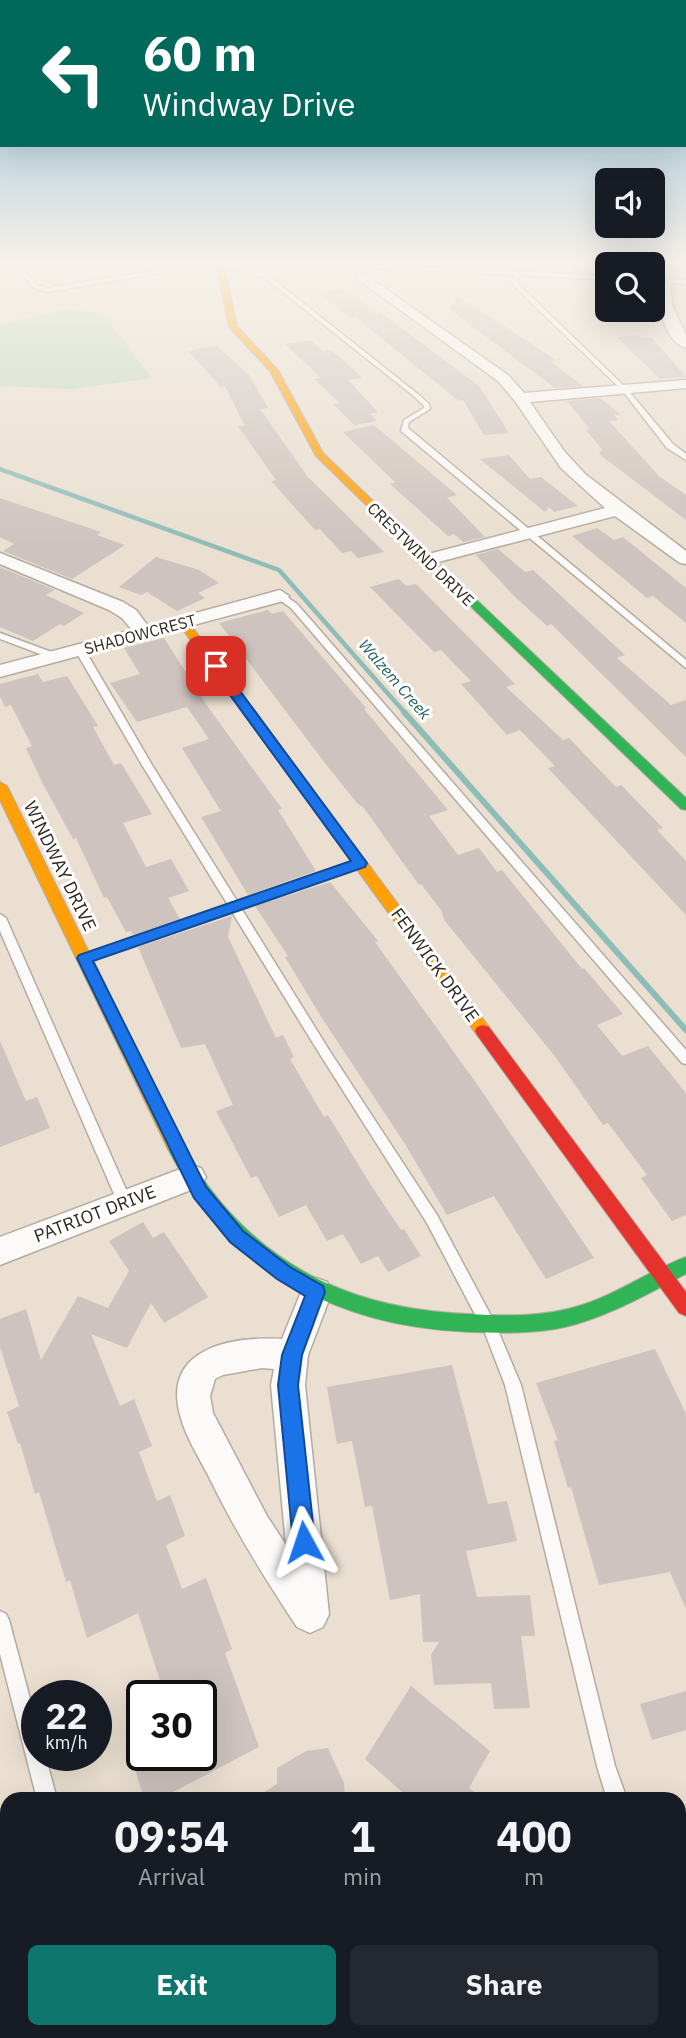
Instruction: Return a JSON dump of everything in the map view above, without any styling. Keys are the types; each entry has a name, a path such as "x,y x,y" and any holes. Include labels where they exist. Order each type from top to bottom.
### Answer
{"street":[{"name":"CRESTWIND DRIVE","path":"261,356 274,370 319,454 686,806"},
{"path":"473,356 503,378 521,398 568,465 686,559"},
{"path":"521,398 686,384"},
{"path":"427,560 621,509"},
{"path":"0,558 116,606 129,614 144,633"},
{"name":"SHADOWCREST","path":"0,671 280,596"},
{"name":"FENWICK DRIVE","path":"183,622 686,1307"},
{"name":"WINDWAY DRIVE","path":"0,786 191,1177 237,1237 283,1273 316,1292 353,1306 435,1324 489,1326 575,1316 686,1265"},
{"name":"PATRIOT DRIVE","path":"0,1251 191,1177"},
{"path":"292,1355 262,1353 220,1360 203,1368 196,1378 192,1396 197,1417 254,1529 310,1614 288,1385 292,1355 316,1292"}],"lane":[{"path":"366,356 427,405 423,414 406,421 404,429 686,664"},
{"path":"590,356 624,389 670,446 686,458"},
{"path":"280,596 294,606 686,1059"},
{"path":"0,636 54,656"},
{"path":"80,650 325,1053 432,1219 489,1326 513,1385 615,1792"},
{"path":"84,958 360,863"},
{"path":"0,918 125,1203"},
{"path":"0,1620 45,1792"}],"green space":[{"path":"0,356 135,356 152,378 73,389 0,386"}],"building":[{"path":"193,356 228,356 249,375 268,408 260,409 308,477 384,552 358,558 351,551 342,553 320,529 315,530 271,481 276,480 238,426 245,426 225,386 221,387"},
{"path":"298,356 340,357 362,378 348,380 378,412 370,414 377,421 354,425 333,404 340,403 314,379 321,378"},
{"path":"403,356 439,356 479,386 509,433 484,435 463,400 459,401"},
{"path":"512,356 550,356 556,360 550,361 583,386 555,388"},
{"path":"637,356 668,356 686,377 660,379"},
{"path":"600,398 621,415 614,415 618,420 609,421 659,476 686,495 686,520 599,454 602,449 586,430 590,429 567,401"},
{"path":"374,425 457,495 447,498 485,537 463,542 454,534 448,536 390,484 395,482 343,432"},
{"path":"509,455 530,479 541,477 578,506 554,512 549,507 545,512 480,459"},
{"path":"0,498 101,532 97,535 125,545 72,579 3,551 14,544 0,537"},
{"path":"597,528 614,540 623,537 686,588 686,623 653,596 647,598 572,536"},
{"path":"498,549 525,572 533,570 625,655 617,658 671,705 686,700 686,757 551,624 547,626 513,595 476,555"},
{"path":"156,557 199,570 219,583 198,593 205,598 177,611 147,592 141,595 119,587"},
{"path":"0,567 55,590 46,595 84,613 33,641 0,627"},
{"path":"399,579 406,586 416,584 515,684 506,687 563,740 569,738 616,787 621,785 663,828 657,830 686,861 686,915 548,768 555,766 520,730 507,735 461,684 471,681 441,650 434,652 370,587"},
{"path":"268,610 272,614 283,611 448,810 429,816 458,855 479,848 497,872 502,870 582,969 584,968 623,1014 597,1025 622,1056 648,1046 686,1093 686,1215 672,1221 641,1178 647,1175 608,1123 603,1125 554,1055 445,921 441,910 421,884 419,885 363,807 325,763 219,623"},
{"path":"164,638 208,707 282,809 278,810 316,871 248,895 201,817 221,811 182,748 209,739 187,707 137,722 110,683 140,674 124,648"},
{"path":"38,674 43,682 67,676 98,726 93,727 114,765 121,763 152,814 123,823 146,867 171,859 189,891 168,898 180,919 133,935 131,931 126,932 107,897 104,898 76,838 73,839 43,784 26,748 32,746 11,705 5,707 0,696 0,684"},
{"path":"330,882 378,941 375,942 479,1087 594,1258 546,1279 494,1196 447,1215 405,1144 320,1015 285,957 288,956 255,906"},
{"path":"232,916 228,937 276,1038 283,1035 294,1057 290,1059 324,1117 328,1115 372,1187 421,1256 388,1272 378,1256 361,1264 343,1234 327,1241 306,1205 279,1217 257,1176 251,1178 216,1111 233,1105 205,1044 181,1048 138,947"},
{"path":"0,1041 26,1101 37,1097 50,1128 0,1147"},
{"path":"143,1222 153,1238 164,1232 208,1297 164,1323 151,1303 127,1348 91,1334 120,1406 134,1399 152,1446 139,1452 157,1501 170,1495 185,1536 166,1545 182,1589 206,1578 232,1649 225,1653 259,1747 217,1769 217,1680 160,1680 138,1613 87,1638 70,1580 66,1582 39,1492 35,1494 20,1443 18,1444 7,1412 19,1406 0,1347 0,1319 26,1309 41,1360 78,1296 108,1308 129,1271 109,1241"},
{"path":"655,1349 686,1414 686,1609 670,1572 599,1585 571,1487 568,1488 554,1441 558,1440 536,1383"},
{"path":"452,1365 488,1504 507,1501 517,1541 466,1551 477,1597 530,1595 535,1636 521,1636 530,1708 494,1709 491,1683 434,1685 431,1655 439,1642 423,1642 420,1594 390,1600 372,1506 365,1507 352,1441 337,1444 327,1387"},
{"path":"411,1686 490,1751 469,1788 474,1792 402,1792 365,1759"},
{"path":"686,1691 686,1730 652,1740 640,1704"},
{"path":"328,1748 344,1783 345,1792 264,1792 277,1784 277,1768 306,1751"},
{"path":"136,1771 213,1771 173,1792 142,1792"}],"waterway":[{"name":"Walzem Creek","path":"0,469 279,570 406,714"},
{"name":"Walzem Creek","path":"404,712 686,1030"}],"traffic: fast":[{"path":"443,574 686,806"},
{"path":"175,1145 201,1189 231,1227 266,1258 304,1283 346,1302 391,1315 439,1322 490,1324 553,1321 603,1306 686,1265"}],"traffic: slow":[{"path":"261,356 274,370 319,454 443,574"},
{"path":"183,622 483,1031"},
{"path":"0,786 175,1145"}],"traffic: jam":[{"path":"483,1031 686,1307"}],"route":[{"path":"216,666 360,863 84,958 200,1193 237,1237 283,1273 316,1292 292,1355 288,1385 304,1542"}]}
